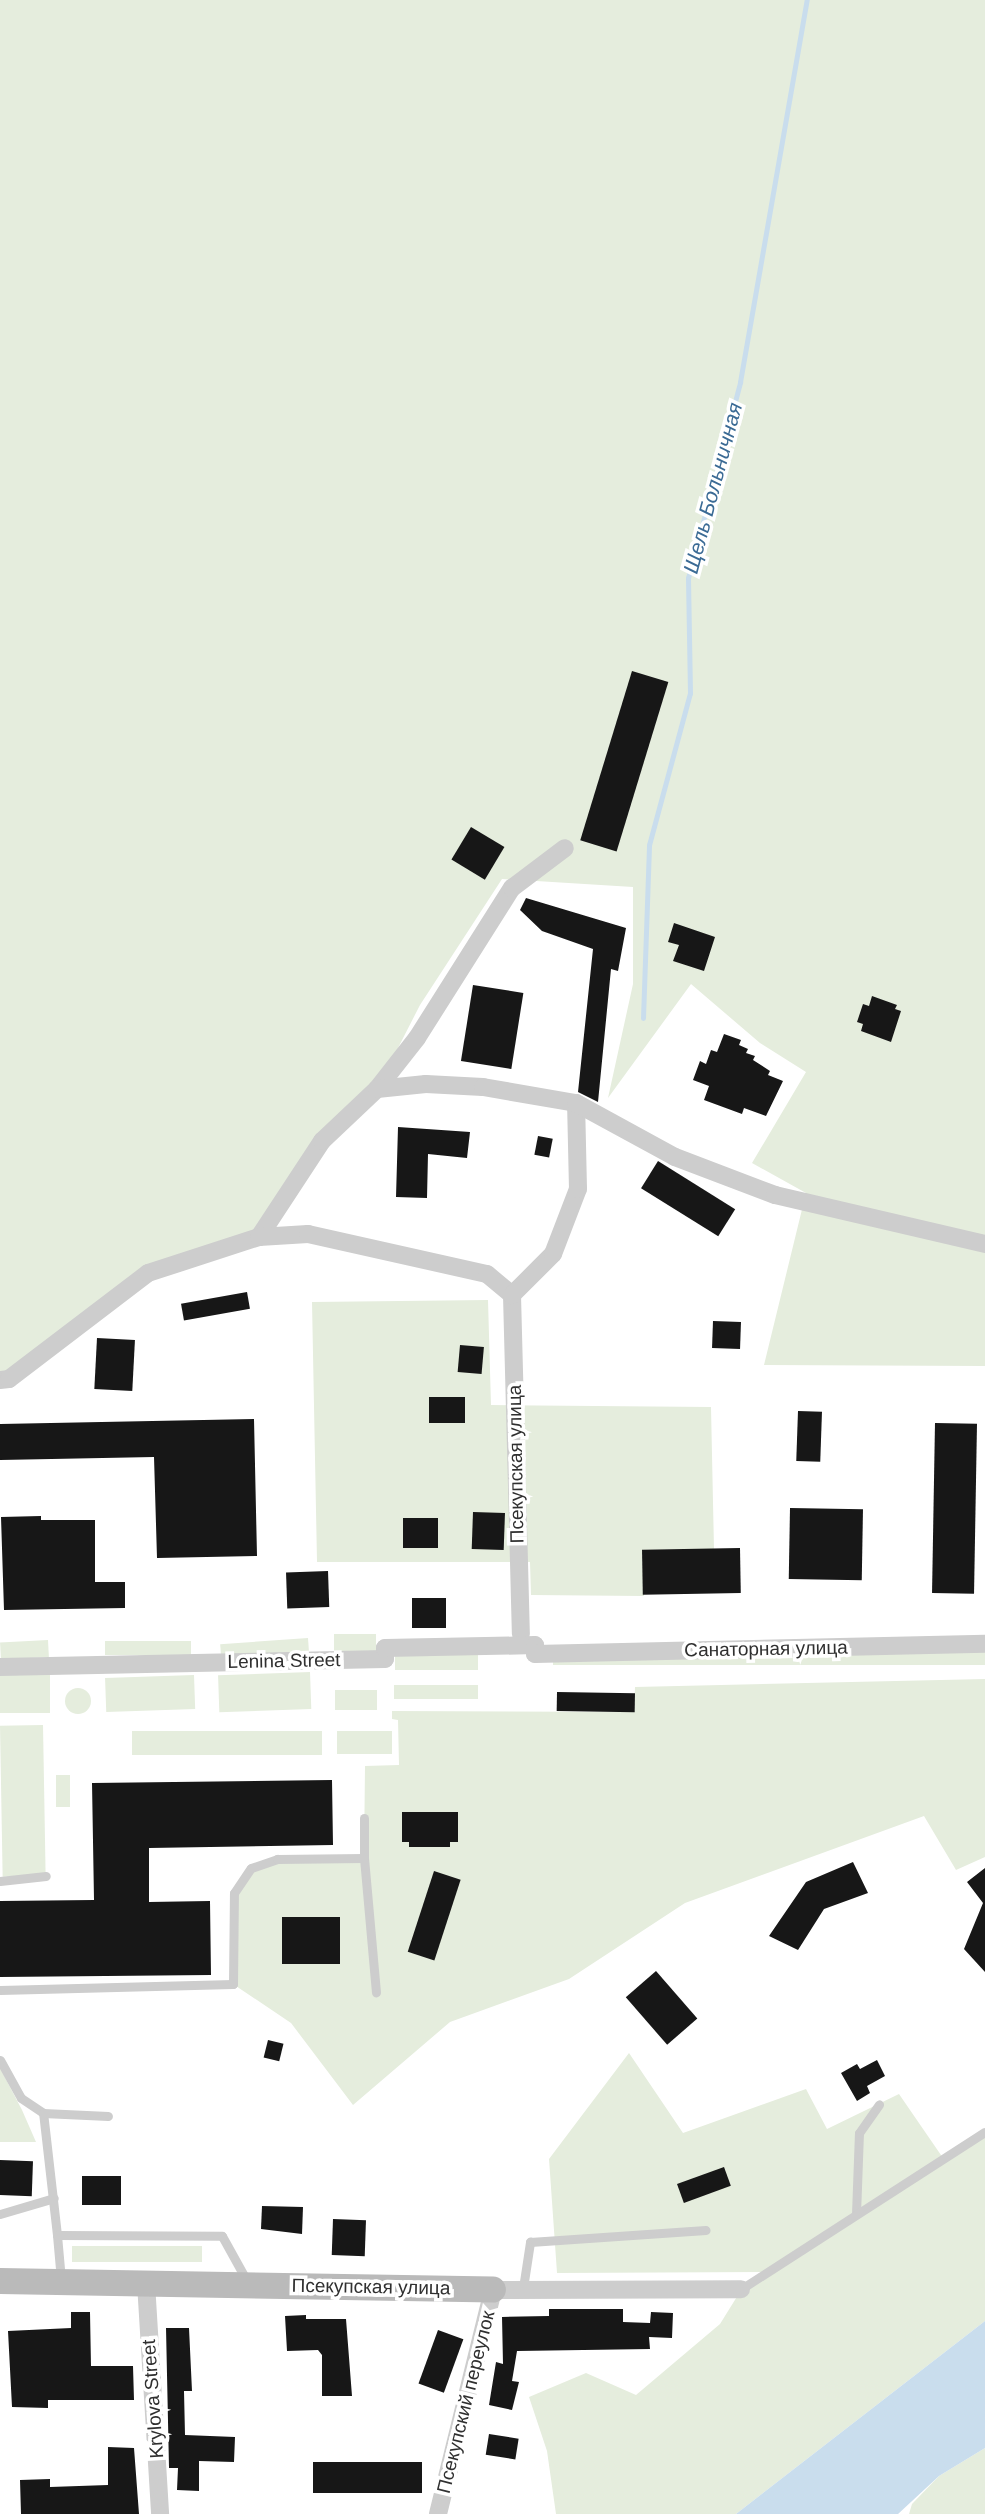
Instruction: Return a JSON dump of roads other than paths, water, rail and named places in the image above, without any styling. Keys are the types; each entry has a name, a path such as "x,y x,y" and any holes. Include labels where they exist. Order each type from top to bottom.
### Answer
{"street":[{"path":"259,1237 322,1141 377,1089 417,1038 512,888 565,848"},
{"path":"377,1089 426,1084 483,1087 576,1102 675,1157 775,1195 985,1244"},
{"path":"0,1380 9,1379 148,1273 259,1237 308,1234 487,1274 512,1295 553,1254 578,1189 576,1102"},
{"name":"Псекупская улица","path":"512,1295 521,1634"},
{"name":"Санаторная улица","path":"547,1654 985,1644"},
{"name":"Lenina Street","path":"0,1667 385,1659 385,1648 535,1645 535,1654 547,1654"},
{"name":"Псекупская улица","path":"0,2281 493,2290 741,2289"},
{"name":"Krylova Street","path":"146,2283 160,2514"},
{"name":"Псекупский переулок","path":"438,2514 493,2290"}],"lane":[{"path":"364,1818 364,1858 376,1993"},
{"path":"0,1990 233,1984 234,1894 251,1868 277,1859 364,1858"},
{"path":"0,1881 46,1877"},
{"path":"0,2060 23,2095 43,2113 107,2116"},
{"path":"856,2214 859,2133 879,2104"},
{"path":"43,2113 61,2282"},
{"path":"741,2289 985,2132"},
{"path":"0,2214 54,2198"},
{"path":"523,2288 530,2242 706,2230"},
{"path":"57,2235 222,2236 249,2284"}],"water":[{"path":"985,2321 985,2448 939,2476 898,2514 736,2514"}],"waterway":[{"name":"Щель Больничная","path":"643,1018 649,845 690,693 688,578 740,382 807,0"}]}
